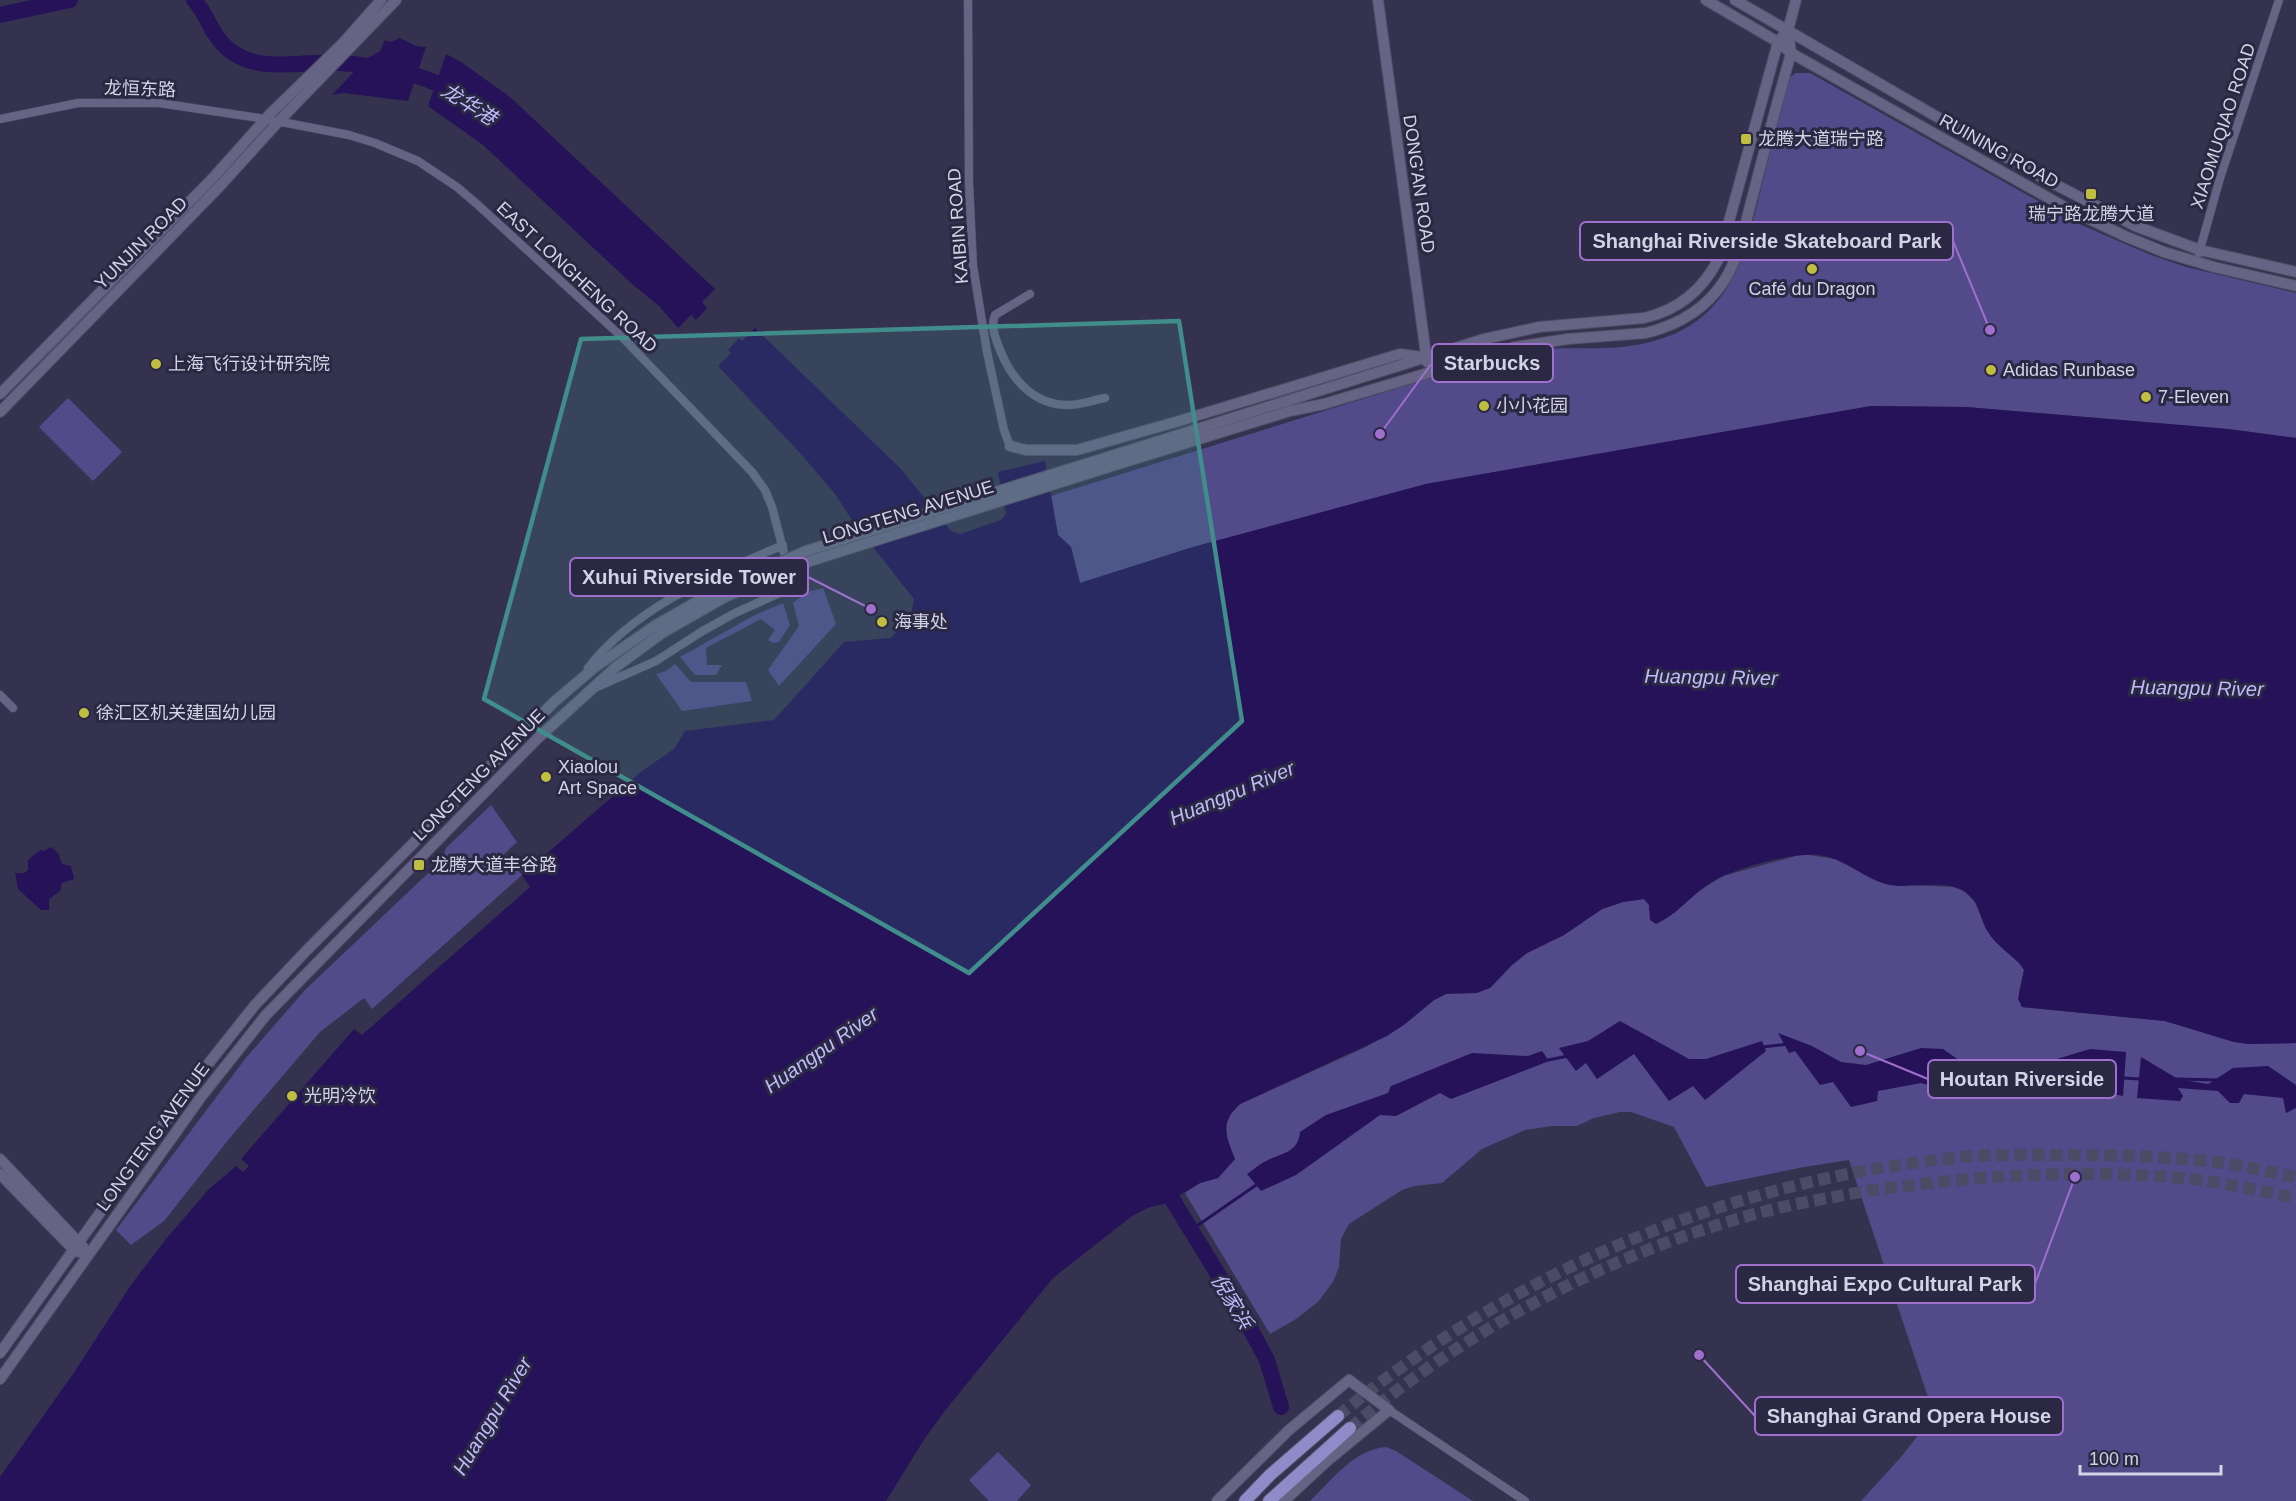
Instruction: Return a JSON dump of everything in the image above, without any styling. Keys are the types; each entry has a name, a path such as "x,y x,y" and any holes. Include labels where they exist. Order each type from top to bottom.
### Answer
{"main road":[{"name":"YUNJIN ROAD","path":"0,394 212,179 266,118 343,43 381,0"},
{"name":"YUNJIN ROAD","path":"0,412 220,186 279,121 396,0"},
{"name":"DONG'AN ROAD","path":"1378,0 1429,372"},
{"name":"RUINING ROAD","path":"1706,0 1778,42 1791,53 2070,210 2127,237 2197,262 2296,286"},
{"name":"RUINING ROAD","path":"1735,0 2041,177 2135,226 2200,250 2296,272"},
{"path":"1791,53 1788,30 1796,0"},
{"name":"LONGTENG AVENUE","path":"0,1353 208,1062 255,1005 511,743 580,679 720,588 806,551 1258,416 1484,339 1539,327 1651,316 1671,309 1693,295 1712,273 1725,243 1778,42 1788,30"},
{"name":"LONGTENG AVENUE","path":"1258,416 1324,404 1488,354 1533,344 1646,333 1678,322 1702,306 1724,281 1739,248 1791,53"},
{"path":"1010,446 1026,450 1077,450 1400,354 1426,357"},
{"name":"LONGTENG AVENUE","path":"0,1379 220,1071 266,1015 530,745 659,629"},
{"path":"0,1159 77,1246"},
{"path":"0,1174 88,1255"},
{"path":"1217,1501 1289,1430 1349,1380 1389,1410 1326,1462 1284,1501"},
{"path":"1245,1501 1270,1475 1338,1416"},
{"path":"1269,1501 1350,1428"}],"street":[{"name":"KAIBIN ROAD","path":"968,0 969,184 973,266 987,352 1004,430 1010,446"},
{"name":"XIAOMUQIAO ROAD","path":"2197,262 2220,178 2279,0"},
{"name":"龙恒东路","path":"0,119 78,103 159,103 279,121"},
{"name":"EAST LONGHENG ROAD","path":"279,121 349,135 375,143 418,161 457,187 623,338 752,472 769,498 793,587 718,622 656,661 590,690"},
{"path":"1030,294 995,315 993,320 993,329 1001,353 1012,374 1024,390 1046,401 1068,405 1105,398"},
{"path":"580,679 611,643 649,613 715,576 783,545"},
{"path":"0,695 13,708"},
{"path":"1389,1410 1525,1501"}],"highlighted area":[{"path":"1179,321 1242,721 969,973 484,699 581,339"}],"shaded area":[{"path":"1796,73 1810,73 2079,224 2151,255 2186,267 2296,293 2296,438 2228,429 1966,407 1871,406 1426,484 1193,547 1080,583 1071,547 1058,535 1051,496 1501,356 1540,349 1609,348 1646,343 1674,334 1696,321 1714,305 1728,286 1739,265 1754,216 1786,87 1789,78"},
{"path":"68,398 122,452 93,481 39,427"},
{"path":"823,588 836,624 779,686 768,670 799,626 793,603 807,592"},
{"path":"783,603 790,625 779,642 773,643 768,640 775,630 761,619 706,648 707,665 722,665 716,675 695,675 680,657 753,616"},
{"path":"675,664 691,682 746,682 752,701 682,711 656,674 666,671"},
{"path":"491,805 517,842 503,855 522,875 372,1009 364,998 320,1032 229,1139 164,1221 131,1245 116,1230 245,1059 305,990 442,860 446,848"},
{"path":"1803,854 1841,860 1876,880 1888,884 1953,887 1964,891 1975,902 1987,931 2024,970 2019,992 2022,1007 2165,1021 2234,1042 2249,1044 2296,1043 2296,1501 1861,1501 1901,1457 1934,1415 1849,1160 1706,1187 1674,1127 1631,1112 1594,1118 1577,1126 1552,1126 1525,1130 1482,1149 1442,1183 1414,1186 1402,1190 1349,1224 1341,1239 1339,1267 1333,1282 1318,1302 1296,1319 1270,1334 1185,1193 1200,1183 1218,1178 1235,1159 1226,1130 1229,1117 1240,1104 1366,1047 1405,1024 1434,1000 1446,994 1490,988 1527,953 1564,935 1602,909 1623,902 1644,899 1649,905 1649,911 1674,913 1693,895 1723,876"},
{"path":"1386,1447 1396,1451 1473,1501 1310,1501 1344,1467 1363,1454"},
{"path":"998,1452 1031,1485 1017,1501 989,1501 969,1480"}],"water":[{"path":"400,38 416,46 426,47 408,101 344,93 332,95 366,59 380,51 385,40 391,42"},
{"path":"446,54 510,97 715,289 702,302 707,308 696,320 691,315 678,328 659,306 631,283 483,145 428,106"},
{"name":"Huangpu River","path":"755,328 901,469 951,531 960,534 1001,520 1006,514 998,472 1045,461 1058,535 1071,547 1080,583 1193,547 1426,484 1871,406 1966,407 2228,429 2296,438 2296,1043 2249,1044 2234,1042 2165,1021 2022,1007 2018,999 2024,970 1991,936 1976,904 1962,890 1943,885 1900,886 1881,883 1833,858 1824,856 1781,858 1747,867 1717,879 1700,890 1670,916 1656,924 1650,920 1649,905 1644,899 1623,902 1602,909 1564,935 1527,953 1490,988 1477,993 1446,994 1434,1000 1387,1036 1240,1104 1229,1117 1226,1130 1235,1159 1218,1178 1200,1183 1165,1204 1150,1207 1132,1216 1053,1278 947,1408 925,1438 886,1501 0,1501 0,1477 73,1374 131,1285 208,1190 236,1166 243,1172 249,1166 241,1159 354,1029 362,1035 530,887 522,875 642,771 674,749 685,731 774,720 844,642 891,638 911,616 914,599 854,523 835,494 801,454 718,366 731,353 728,350 739,338 742,341"},
{"path":"51,847 58,853 62,864 71,866 74,879 62,883 60,891 49,899 49,910 41,910 18,889 15,873 24,873 28,870 28,860 40,850 44,851"},
{"path":"1620,1021 1689,1059 1706,1059 1762,1041 1766,1051 1705,1100 1693,1086 1669,1101 1634,1054 1597,1079 1586,1063 1576,1071 1559,1048 1588,1041"},
{"path":"1778,1033 1812,1046 1841,1062 1866,1065 1921,1048 1943,1049 1966,1065 1989,1074 2027,1068 2090,1049 2126,1052 2123,1096 2113,1094 2109,1084 2077,1087 2033,1099 1984,1094 1945,1098 1945,1083 1928,1085 1921,1083 1878,1091 1877,1101 1851,1107 1833,1082 1820,1085 1795,1051 1789,1053"},
{"path":"1542,1051 1549,1061 1451,1099 1440,1093 1396,1116 1380,1115 1296,1175 1261,1191 1247,1174 1265,1161 1293,1148 1299,1139 1300,1132 1326,1115 1388,1093 1391,1086 1472,1053 1528,1056"},
{"path":"2141,1057 2178,1079 2208,1084 2233,1068 2268,1066 2296,1085 2296,1108 2286,1113 2283,1098 2244,1094 2239,1103 2230,1103 2218,1091 2178,1088 2183,1096 2180,1101 2137,1098"}],"waterway":[{"name":"龙华港","path":"0,15 70,0"},
{"name":"龙华港","path":"194,0 222,43 240,57 253,62 281,65 339,63 383,68 430,80 455,93"},
{"path":"1762,1047 1788,1044"},
{"path":"1548,1060 1568,1056"},
{"path":"2123,1078 2140,1079"},
{"path":"2177,1079 2218,1080"},
{"path":"1191,1230 1259,1183"},
{"name":"倪家浜","path":"1172,1199 1241,1312 1267,1360 1281,1407"}],"tunnel":[{"path":"1338,1416 1406,1364 1478,1317 1553,1275 1632,1240 1712,1210 1795,1186 1879,1168 1964,1157 2000,1155 2177,1158 2225,1163 2296,1177"},
{"path":"1350,1428 1439,1360 1487,1330 1586,1276 1691,1234 1775,1209 1837,1196 1906,1186 1981,1178 2057,1174 2187,1178 2296,1198"}],"place":[{"name":"龙腾大道瑞宁路","path":"1746,139"},
{"name":"瑞宁路龙腾大道","path":"2091,194"},
{"name":"Café du Dragon","path":"1812,269"},
{"name":"Shanghai Riverside Skateboard Park","path":"1990,330"},
{"name":"上海飞行设计研究院","path":"156,364"},
{"name":"Adidas Runbase","path":"1991,370"},
{"name":"7-Eleven","path":"2146,397"},
{"name":"小小花园","path":"1484,406"},
{"name":"Starbucks","path":"1380,434"},
{"name":"Xuhui Riverside Tower","path":"871,609"},
{"name":"海事处","path":"882,622"},
{"name":"徐汇区机关建国幼儿园","path":"84,713"},
{"name":"Xiaolou Art Space","path":"546,777"},
{"name":"龙腾大道丰谷路","path":"419,865"},
{"name":"Houtan Riverside","path":"1860,1051"},
{"name":"光明冷饮","path":"292,1096"},
{"name":"Shanghai Expo Cultural Park","path":"2075,1177"},
{"name":"Shanghai Grand Opera House","path":"1699,1355"}]}
